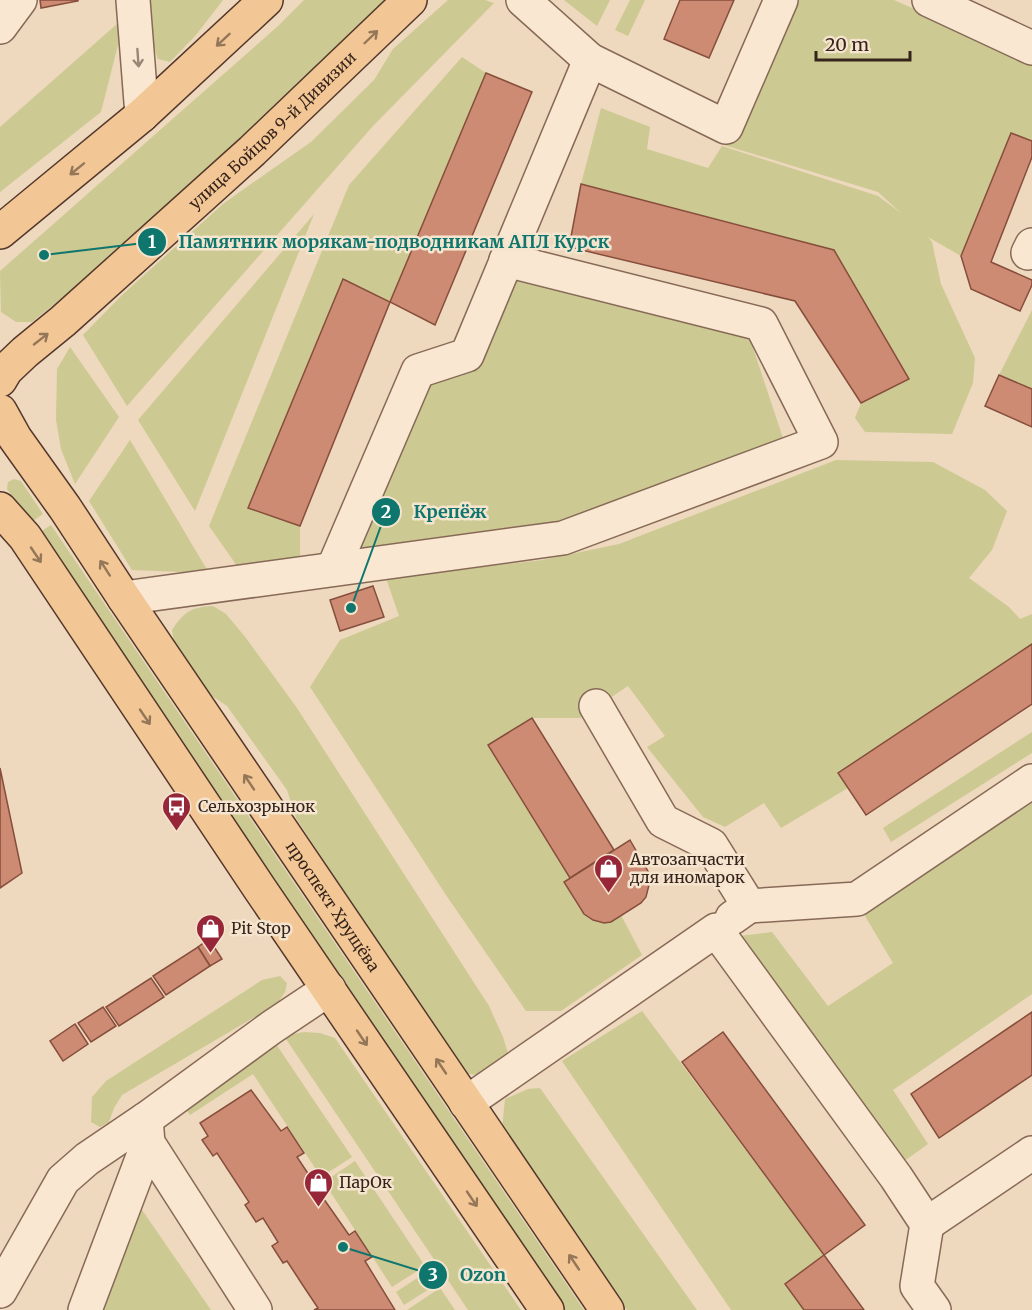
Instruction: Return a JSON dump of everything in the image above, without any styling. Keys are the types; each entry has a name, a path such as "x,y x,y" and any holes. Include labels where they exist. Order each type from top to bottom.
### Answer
{"main road":[{"path":"0,232 142,116 266,0"},
{"name":"улица Бойцов 9-й Дивизии","path":"0,380 6,370 25,352 63,321 252,151 410,0"},
{"name":"проспект Хрущёва","path":"0,411 15,438 65,508 607,1310"},
{"path":"0,509 25,537 260,889 547,1310"}],"lane":[{"path":"0,27 20,0"},
{"path":"133,0 142,116"},
{"path":"523,0 590,60 726,127 781,0"},
{"path":"929,0 1032,48"},
{"path":"333,569 418,371 466,355 590,60"},
{"path":"124,598 563,538 821,442 761,324 506,260"},
{"path":"596,706 663,821 711,845 749,906"},
{"path":"466,1103 749,906 857,899 1032,781"},
{"path":"716,930 896,1177 927,1224 917,1286 934,1310"},
{"path":"0,1291 63,1180 87,1159 147,1131 272,1027 329,989"},
{"path":"85,1310 147,1131"},
{"path":"147,1131 255,1310"},
{"path":"927,1224 1032,1153"}],"shaded area":[{"path":"150,0 223,0 196,35 170,62 158,59 155,52 151,30"},
{"path":"304,0 387,0 140,235 32,322 16,322 1,312 0,271 278,26"},
{"path":"448,0 485,0 494,3 373,126 127,406 83,335 122,295 224,203 311,142 374,80 393,49"},
{"path":"564,0 610,0 597,26"},
{"path":"630,0 645,0 628,36 615,30"},
{"path":"795,0 894,0 1032,61 1032,141 1011,133 961,256 928,237 932,242 941,284 975,358 973,383 952,434 865,432 855,418 861,403 909,378 834,250 581,184 601,108 650,127 647,149 708,168 722,146 878,196 901,213 878,192 724,145"},
{"path":"125,17 101,112 0,192 0,127"},
{"path":"462,57 486,73 390,302 343,279 249,508 300,526 300,564 242,573 209,526 349,185"},
{"path":"314,214 195,511 138,420"},
{"path":"512,274 749,336 783,438 665,483 579,520 356,556 425,384"},
{"path":"1032,310 1032,389 999,375"},
{"path":"70,347 119,417 75,484 61,449 56,420 57,369"},
{"path":"130,440 209,573 132,570 89,501"},
{"path":"836,460 933,462 985,490 1007,511 992,550 969,578 1009,607 1020,619 1032,614 1032,644 839,774 848,788 781,828 764,803 725,827 703,817 647,747 665,736 628,686 580,718 532,718 488,745 570,878 564,882 579,908 589,919 596,922 605,923 621,915 642,955 561,1011 526,1011 448,898 310,687 340,640 399,616 386,578 542,560 619,544"},
{"path":"14,479 21,481 43,514 30,523 7,489 8,482"},
{"path":"51,525 584,1310 565,1310 37,534"},
{"path":"213,606 226,614 246,638 297,708 489,1006 508,1053 499,1067 486,1076 461,1073 296,818 287,790 227,706 203,690 176,653 172,630 176,624 194,609"},
{"path":"1032,732 1032,753 891,842 883,828"},
{"path":"1032,797 1032,994 893,1090 928,1144 896,1167 739,936 772,932 828,1006 893,963 862,911"},
{"path":"280,976 287,983 285,992 277,1004 122,1095 109,1122 100,1127 91,1122 92,1097 106,1081 262,980"},
{"path":"642,1011 824,1255 785,1284 804,1310 731,1310 562,1061"},
{"path":"304,1032 320,1033 335,1038 521,1310 468,1310 284,1036"},
{"path":"276,1044 352,1157 321,1177 253,1074 190,1115 183,1105"},
{"path":"540,1088 697,1310 627,1310 502,1128 505,1099 528,1089"},
{"path":"355,1161 425,1266 392,1287 324,1182"},
{"path":"140,1207 211,1310 97,1310"},
{"path":"428,1271 437,1284 404,1305 396,1292"},
{"path":"440,1288 455,1310 407,1310"}],"building":[{"path":"40,0 78,0 78,1 41,8"},
{"path":"680,0 734,0 709,58 664,39"},
{"path":"486,73 532,92 435,325 390,302"},
{"path":"1011,133 1032,141 1032,157 991,262 1032,280 1032,285 1020,311 971,289 961,256"},
{"path":"581,184 834,250 909,379 861,403 795,301 569,247"},
{"path":"343,279 390,302 300,526 248,508"},
{"path":"999,375 1032,389 1032,427 985,406"},
{"path":"373,586 384,617 340,631 330,600"},
{"path":"1032,644 1032,704 866,815 838,773"},
{"path":"532,718 614,850 570,878 488,745"},
{"path":"0,768 22,873 0,888"},
{"path":"630,840 649,873 650,881 646,897 641,903 611,922 593,920 584,914 564,882"},
{"name":"Pit Stop","path":"209,939 222,959 210,966 198,947"},
{"path":"198,947 210,966 166,995 153,976"},
{"path":"151,978 164,997 119,1026 106,1007"},
{"path":"103,1007 116,1026 91,1042 78,1023"},
{"path":"1032,1012 1032,1075 939,1138 911,1094"},
{"path":"75,1024 88,1044 63,1061 50,1041"},
{"path":"723,1032 865,1225 824,1255 682,1062"},
{"path":"251,1090 281,1131 287,1127 304,1153 297,1157 314,1185 349,1235 355,1231 372,1257 365,1261 395,1310 314,1310 318,1308 287,1261 283,1263 272,1246 278,1242 263,1218 256,1222 245,1205 249,1202 217,1153 213,1156 202,1140 208,1136 200,1123"},
{"path":"824,1255 864,1310 804,1310 785,1284"}],"place":[{"name":"Памятник морякам-подводникам АПЛ Курск","path":"44,255"},
{"name":"Крепёж","path":"351,608"},
{"name":"Сельхозрынок","path":"177,832"},
{"name":"Автозапчасти для иномарок","path":"609,894"},
{"name":"Pit Stop","path":"210,954"},
{"name":"ПарОк","path":"318,1208"},
{"name":"Ozon","path":"343,1247"}]}
